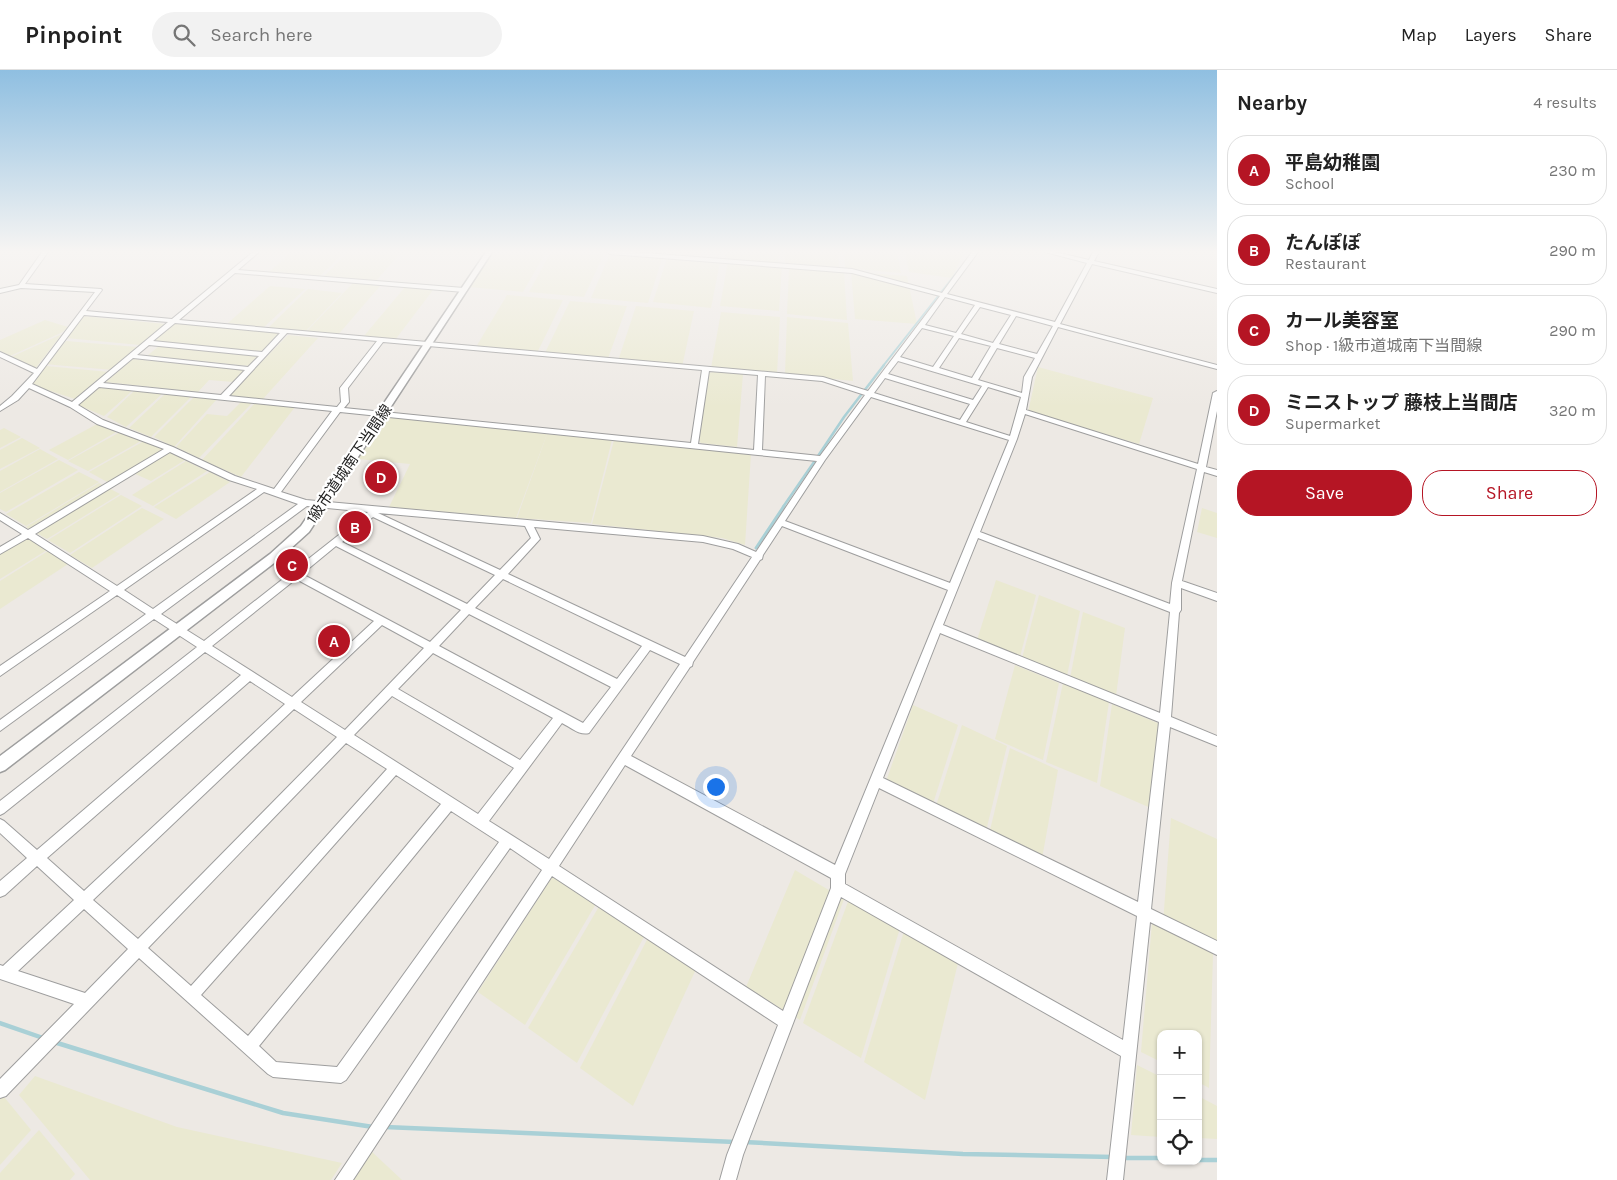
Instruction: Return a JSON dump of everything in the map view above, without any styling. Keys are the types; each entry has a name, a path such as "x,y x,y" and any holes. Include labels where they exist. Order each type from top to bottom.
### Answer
{"street":[{"path":"0,410 16,398 28,385 89,304"},
{"path":"73,406 195,304"},
{"name":"1級市道城南下当間線","path":"0,765 293,542 324,504 455,304"},
{"path":"342,1180 782,523 865,391 882,375 938,304"},
{"path":"973,304 1217,367"},
{"path":"728,1180 735,1155 787,1022 838,881 952,588 976,534 1013,439 1022,411 1028,377 1068,304"},
{"path":"934,370 978,305"},
{"path":"83,313 823,379 1013,439"},
{"path":"974,381 1014,314"},
{"path":"922,326 1039,357"},
{"path":"222,398 285,331"},
{"path":"276,493 345,402 344,388 381,340"},
{"path":"148,343 264,354"},
{"path":"141,357 156,344"},
{"path":"0,354 38,372"},
{"path":"132,356 250,369"},
{"path":"896,358 1025,396"},
{"path":"694,446 706,369"},
{"path":"758,453 762,374"},
{"path":"882,375 975,403"},
{"path":"28,385 73,406 100,422 170,449 232,478 305,503 373,511 527,522 703,539 735,546 759,557"},
{"path":"98,385 822,460"},
{"path":"962,423 986,385"},
{"path":"1115,1178 1165,719 1177,583 1217,393"},
{"path":"1022,411 1217,473"},
{"path":"0,551 170,449"},
{"path":"0,672 263,489"},
{"path":"0,726 305,503"},
{"path":"0,809 373,511"},
{"path":"373,511 688,663"},
{"path":"0,516 179,628 787,1022"},
{"path":"0,1090 139,950 536,539 527,522"},
{"path":"782,523 952,588"},
{"path":"976,534 1176,610"},
{"path":"335,542 618,685"},
{"path":"295,574 585,730 649,644"},
{"path":"1177,583 1217,597"},
{"path":"87,1001 3,973 380,621"},
{"path":"937,627 1217,740"},
{"path":"0,890 249,675"},
{"path":"391,690 522,767"},
{"path":"480,822 560,717"},
{"path":"624,758 1129,1052"},
{"path":"192,995 395,768"},
{"path":"877,781 1217,948"},
{"path":"248,1048 450,803"},
{"path":"0,825 273,1069 341,1074 508,840"}],"green space":[{"path":"250,304 289,304 264,327 228,323"},
{"path":"293,304 332,304 305,332 268,328"},
{"path":"333,304 365,304 337,336 307,331"},
{"path":"391,304 423,304 395,340 364,336"},
{"path":"502,304 561,304 537,353 476,347"},
{"path":"569,304 627,306 607,361 544,355"},
{"path":"670,304 712,304 711,308"},
{"path":"720,304 779,304 779,311 720,306"},
{"path":"787,304 846,304 847,320 787,314"},
{"path":"854,304 913,304 917,324 855,319"},
{"path":"636,306 694,311 682,367 618,361"},
{"path":"721,312 780,317 777,374 711,368"},
{"path":"84,316 165,324 140,345 66,338"},
{"path":"787,317 848,323 853,381 785,374"},
{"path":"45,320 68,327 63,332 10,356 0,351 0,340"},
{"path":"175,323 281,333 263,352 153,341"},
{"path":"62,334 35,369 11,357"},
{"path":"288,335 318,338 262,400 229,395"},
{"path":"66,341 137,347 113,370 44,364"},
{"path":"159,346 260,357 250,366 147,356"},
{"path":"133,359 245,370 233,382 209,380 198,392 106,382"},
{"path":"46,366 109,372 75,399 32,385"},
{"path":"1038,367 1153,398 1139,444 1028,412"},
{"path":"709,373 743,374 737,447 701,443 699,441"},
{"path":"100,387 132,391 104,416 78,405"},
{"path":"134,391 162,394 126,427 107,417"},
{"path":"165,394 191,397 151,437 129,428"},
{"path":"194,397 217,399 174,447 154,437"},
{"path":"241,402 252,403 199,458 176,447 207,414 227,416"},
{"path":"255,403 295,407 241,477 202,460"},
{"path":"387,417 547,434 516,518 389,507 410,464 358,459"},
{"path":"99,423 118,431 68,460 49,450"},
{"path":"4,428 21,437 0,448 0,430"},
{"path":"120,432 141,441 88,471 68,461"},
{"path":"547,434 612,440 591,523 517,518"},
{"path":"22,438 40,448 0,469 0,450"},
{"path":"614,440 751,454 745,545 722,538 592,524"},
{"path":"144,441 164,450 109,483 89,472"},
{"path":"40,449 58,459 0,492 0,471"},
{"path":"167,451 185,460 151,481 133,473"},
{"path":"59,460 78,470 6,512 0,509 0,493"},
{"path":"186,461 207,471 153,506 132,495"},
{"path":"79,472 99,482 26,526 6,514"},
{"path":"210,472 230,482 176,519 154,507"},
{"path":"99,483 120,494 47,539 26,527"},
{"path":"121,495 142,506 70,553 48,540"},
{"path":"142,508 164,519 92,568 70,555"},
{"path":"1202,508 1217,513 1217,538 1197,532"},
{"path":"27,536 47,550 0,579 0,553"},
{"path":"48,551 68,564 0,609 0,581"},
{"path":"996,580 1036,595 1020,657 977,640"},
{"path":"1039,595 1080,611 1067,676 1022,658"},
{"path":"1083,612 1125,628 1116,696 1070,678"},
{"path":"1015,665 1059,683 1043,760 995,739"},
{"path":"1063,683 1109,702 1097,783 1046,762"},
{"path":"1112,704 1160,724 1153,809 1100,786"},
{"path":"913,705 958,725 931,810 884,787"},
{"path":"962,725 1007,746 985,835 934,812"},
{"path":"1010,748 1058,770 1041,864 988,838"},
{"path":"1171,818 1217,839 1217,949 1163,923"},
{"path":"795,870 844,899 800,1020 746,987"},
{"path":"554,874 597,902 525,1025 478,992"},
{"path":"849,899 900,928 861,1058 803,1023"},
{"path":"601,903 646,933 577,1063 528,1028"},
{"path":"1152,923 1213,954 1209,1088 1202,1084 1202,1030 1157,1030 1157,1060 1141,1052"},
{"path":"904,931 958,963 925,1100 864,1062"},
{"path":"649,936 697,967 633,1106 580,1068"},
{"path":"1137,1065 1157,1075 1157,1137 1131,1135"},
{"path":"35,1076 177,1127 342,1163 331,1180 90,1180 19,1095"},
{"path":"0,1092 31,1130 0,1165"},
{"path":"1202,1098 1217,1106 1217,1139 1202,1138"},
{"path":"39,1130 75,1174 70,1180 0,1180 0,1173"},
{"path":"371,1151 402,1180 352,1180"}],"waterway":[{"path":"883,366 932,304"},
{"path":"818,456 844,417 884,365"},
{"path":"783,507 814,462"},
{"path":"756,548 784,506"},
{"path":"0,1023 43,1038"},
{"path":"54,1042 283,1113 373,1127"},
{"path":"385,1127 735,1142"},
{"path":"744,1142 963,1154 1113,1157"},
{"path":"1121,1158 1157,1158"},
{"path":"1202,1160 1217,1160"}],"place":[{"name":"ミニストップ 藤枝上当間店","path":"381,477"},
{"name":"たんぽぽ","path":"355,527"},
{"name":"カール美容室","path":"292,565"},
{"name":"平島幼稚園","path":"334,641"}]}
